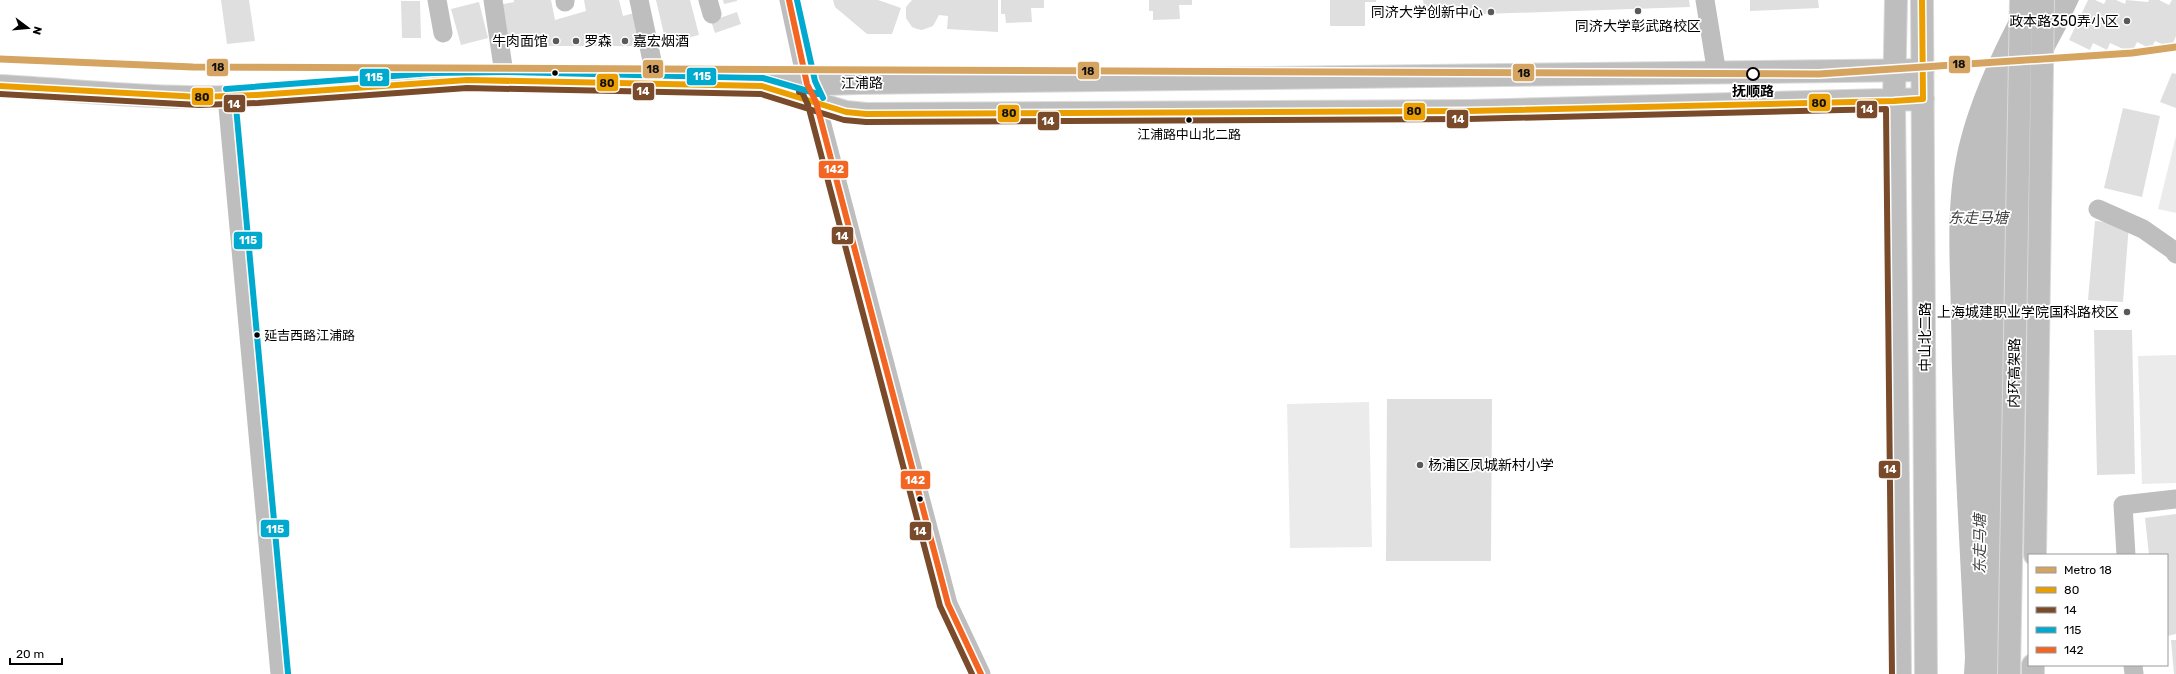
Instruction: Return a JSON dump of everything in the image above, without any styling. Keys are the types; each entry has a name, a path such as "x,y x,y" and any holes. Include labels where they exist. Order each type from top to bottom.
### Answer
{"main road":[{"name":"中山北二路","path":"1896,0 1894,101 1900,674"},
{"name":"中山北二路","path":"1922,0 1926,674"},
{"name":"内环高架路","path":"2009,674 2021,0"},
{"name":"内环高架路","path":"2035,554 2043,0"},
{"name":"江浦路","path":"0,86 186,97 227,97 433,81 505,80 762,86 811,93 1894,72 1923,70"},
{"name":"江浦路","path":"811,93 852,113 874,114 1468,111 1894,101 1923,99"},
{"path":"2038,332 2045,400 2046,554"}],"street":[{"path":"493,0 505,80"},
{"path":"639,0 658,84"},
{"path":"789,0 811,93 948,604 981,674"},
{"path":"1705,0 1717,74"},
{"path":"441,1 442,33"},
{"path":"227,97 280,674"},
{"path":"2098,209 2143,229 2173,250 2176,254"},
{"path":"2126,554 2123,505 2176,499"}],"shaded area":[{"path":"2176,136 2176,213 2158,209"},
{"path":"2176,355 2176,483 2142,484 2138,356"},
{"path":"1369,402 1372,547 1290,548 1287,404"}],"water":[{"name":"东走马塘","path":"2019,0 2079,0 2065,30 2011,131 2007,143 2006,674 1964,674 1965,658 1952,357 1949,236 1951,198 1956,159 1974,97 2000,38"}],"building":[{"path":"221,0 249,0 255,41 227,44"},
{"path":"514,0 551,0 555,20 586,11 584,0 619,0 623,16 634,13 640,46 510,46 499,5 514,2"},
{"path":"656,0 690,0 699,35 666,43"},
{"path":"723,0 737,0 737,1 724,4"},
{"path":"833,0 878,0 901,8 892,34 867,34 835,7"},
{"path":"912,0 998,0 998,32 947,29 948,16 939,15 933,26 922,30 917,29 912,27 906,18 906,7"},
{"path":"1001,0 1044,0 1044,8 1031,8 1032,22 1006,23 1005,14 1001,14"},
{"path":"1149,0 1192,0 1192,5 1179,5 1180,19 1153,20 1153,11 1149,11"},
{"path":"1330,0 1376,0 1376,2 1365,2 1365,26 1330,26"},
{"name":"同济大学创新中心","path":"1423,0 1689,0 1690,7 1425,16"},
{"path":"1750,0 1818,0 1819,8 1750,11"},
{"name":"政本路350弄小区","path":"2088,0 2095,0 2104,4 2106,0 2116,0 2125,4 2126,0 2148,2 2149,0 2159,0 2169,5 2172,0 2176,0 2176,36 2171,48 2155,41 2151,49 2137,42 2132,53 2110,43 2107,50 2093,43 2090,50 2069,40"},
{"path":"401,1 420,1 421,38 402,38"},
{"path":"479,2 488,38 461,45 451,9"},
{"path":"737,12 741,24 715,33 711,21"},
{"path":"2172,73 2176,74 2176,108 2160,102"},
{"path":"2123,108 2160,116 2142,197 2104,188"},
{"path":"2095,221 2129,224 2123,302 2088,300"},
{"path":"2094,330 2132,330 2135,474 2097,475"},
{"path":"1387,399 1492,399 1491,561 1386,561"},
{"path":"2176,514 2176,634 2168,636 2168,554 2149,554 2145,518"},
{"path":"2171,640 2176,640 2176,674 2174,674"}],"metro line":[{"name":"18","path":"0,59 193,67 1819,74 2132,53 2176,47"}],"transit line":[{"name":"142","path":"789,0 807,84 816,102 948,604 981,674"},
{"name":"115","path":"797,0 815,81 823,98"},
{"name":"80","path":"0,86 199,97 257,95 467,80 762,86 846,112 866,114 1468,111 1894,101 1923,99 1922,0"},
{"name":"115","path":"226,89 432,73 505,72 763,78 818,94"},
{"name":"14","path":"0,94 199,105 258,103 467,88 761,94 844,120 866,122 1468,119 1886,109 1892,674"},
{"name":"14","path":"799,92 802,92 808,105 940,606 972,674"},
{"name":"115","path":"235,96 288,673"}],"place":[{"name":"同济大学彰武路校区","path":"1638,11"},
{"name":"同济大学创新中心","path":"1491,12"},
{"name":"政本路350弄小区","path":"2127,21"},
{"name":"牛肉面馆","path":"556,41"},
{"name":"罗森","path":"576,41"},
{"name":"嘉宏烟酒","path":"625,41"},
{"name":"抚顺路","path":"1753,74"},
{"name":"江浦路中山北二路","path":"1189,120"},
{"name":"上海城建职业学院国科路校区","path":"2127,312"},
{"name":"延吉西路江浦路","path":"257,335"},
{"name":"杨浦区凤城新村小学","path":"1420,465"}]}
